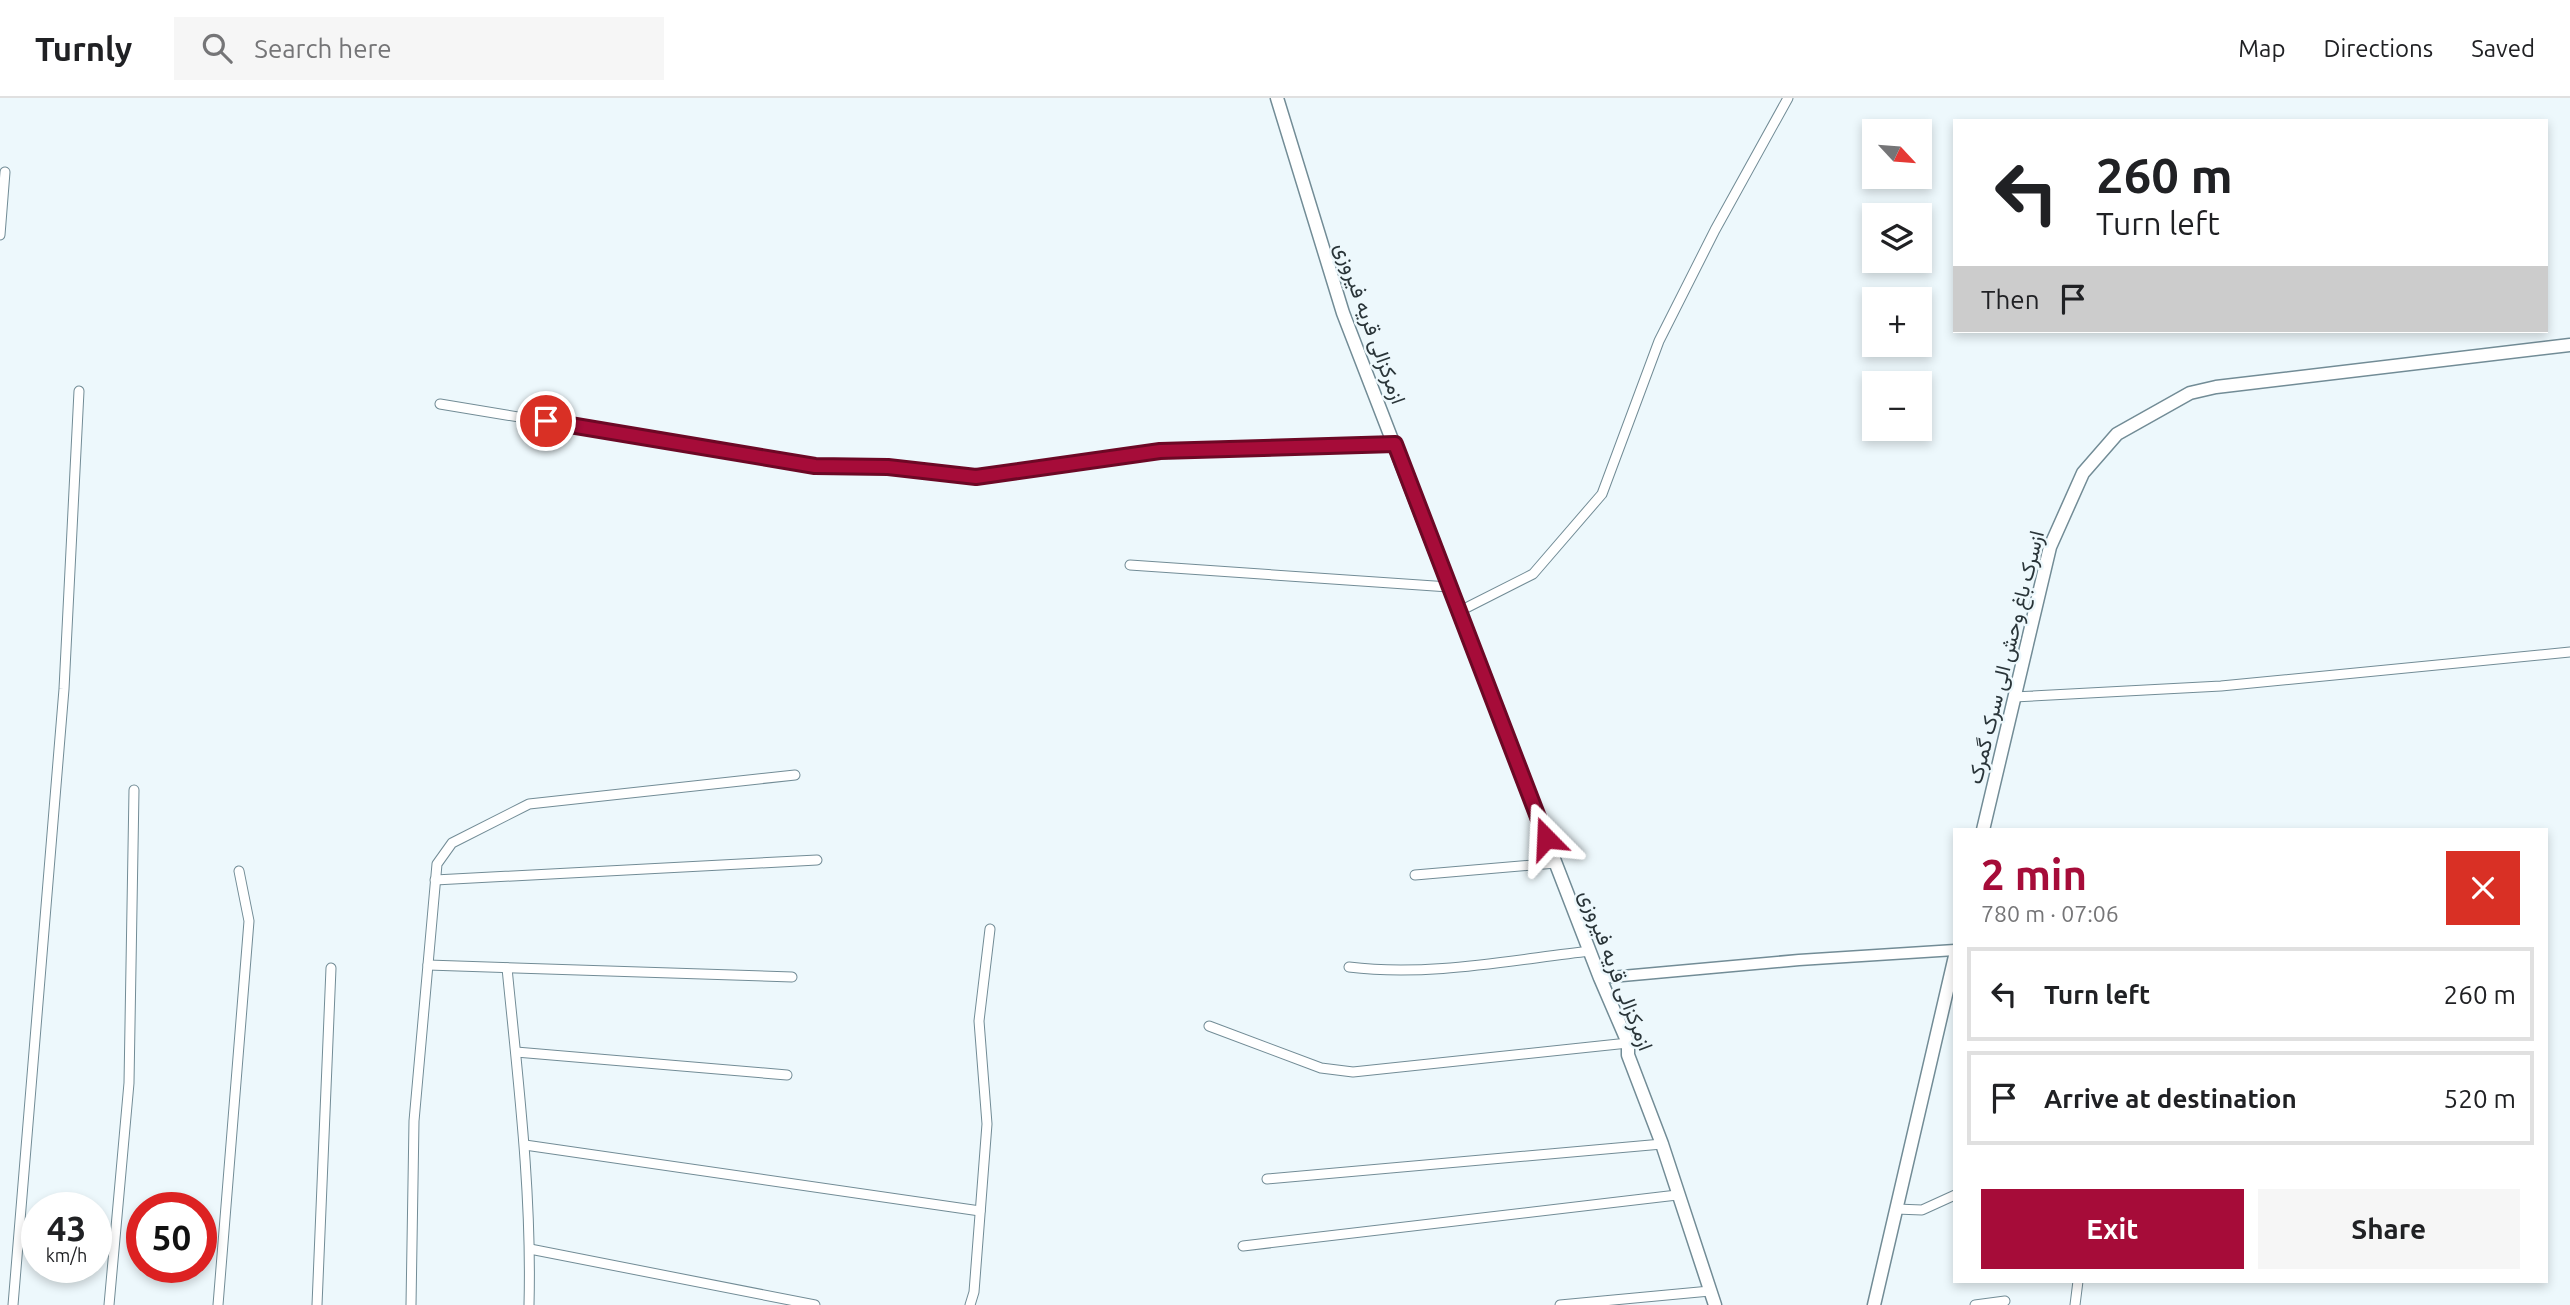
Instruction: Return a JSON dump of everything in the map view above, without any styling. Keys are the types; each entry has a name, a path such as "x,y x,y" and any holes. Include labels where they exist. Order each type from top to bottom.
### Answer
{"main road":[{"name":"ازمرکزالی قریه فیروزی","path":"1277,98 1343,313 1600,978 1628,1042 1628,1055 1662,1144 1715,1305"},
{"name":"ازسرک باغ وحش الی سرک گمرک","path":"1983,828 2050,547 2082,473 2117,433 2190,393 2216,387 2570,345"},
{"path":"1874,1305 1949,1007 1953,973"}],"street":[{"path":"1458,612 1533,575 1602,494 1659,341 1721,218 1788,98"},
{"path":"0,235 5,172"},
{"path":"13,1305 64,689 79,391"},
{"path":"440,404 815,466 888,467 976,477 1160,451 1395,444"},
{"path":"1130,565 1449,587"},
{"path":"2014,697 2221,686 2570,652"},
{"path":"411,1305 414,1121 437,864 453,843 529,804 795,775"},
{"path":"109,1305 129,1083 134,790"},
{"path":"435,880 817,860"},
{"path":"1415,875 1556,863"},
{"path":"218,1305 249,921 239,871"},
{"path":"970,1305 974,1292 987,1124 979,1021 990,929"},
{"path":"1600,978 1799,960 1953,950"},
{"path":"1349,967 1384,971 1418,970 1590,951"},
{"path":"428,965 792,977"},
{"path":"317,1305 331,968"},
{"path":"507,968 525,1145 530,1249 529,1305"},
{"path":"1209,1026 1321,1068 1367,1073 1628,1042"},
{"path":"516,1052 787,1075"},
{"path":"1267,1179 1662,1144"},
{"path":"525,1145 980,1211"},
{"path":"1243,1245 1677,1195"},
{"path":"1896,1209 1922,1210 1953,1196"},
{"path":"530,1249 815,1305"},
{"path":"2075,1305 2078,1283"},
{"path":"1560,1305 1710,1291"},
{"path":"1975,1305 2005,1301"}],"route":[{"path":"546,421 705,445 815,466 888,467 976,477 1160,451 1395,444 1546,838"}]}
